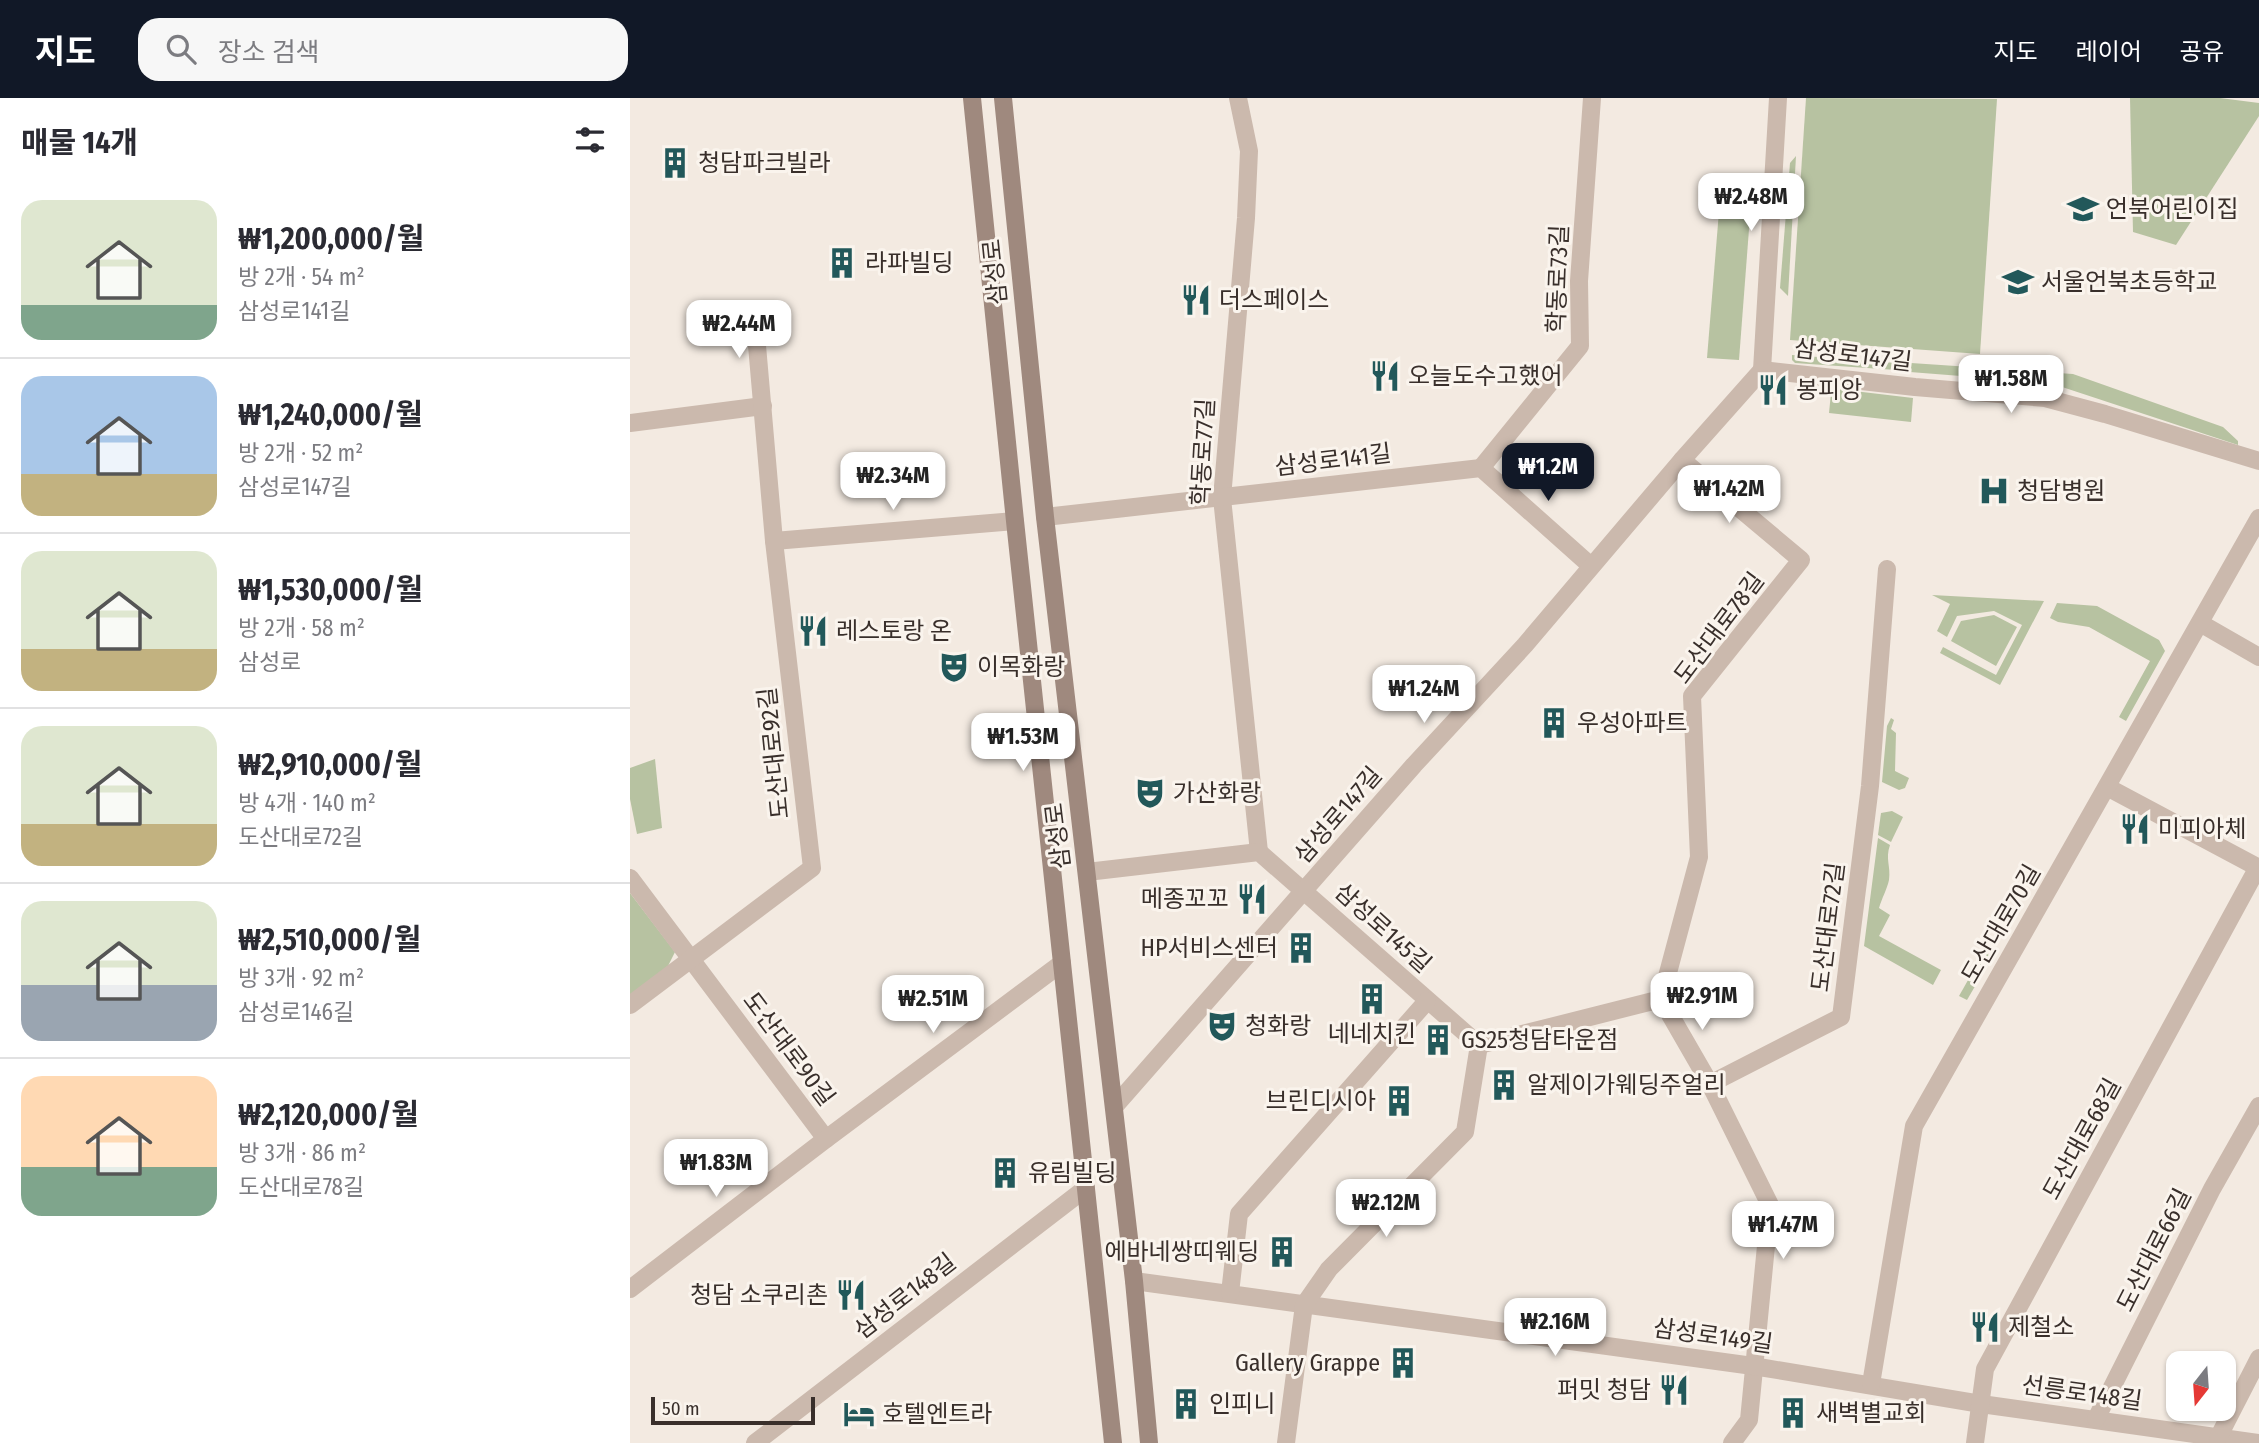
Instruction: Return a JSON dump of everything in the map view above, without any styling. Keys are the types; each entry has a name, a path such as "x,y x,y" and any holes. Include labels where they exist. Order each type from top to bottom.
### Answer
{"main road":[{"name":"삼성로","path":"972,98 1113,1443"},
{"name":"삼성로","path":"1003,98 1045,517 1135,1281 1149,1443"}],"street":[{"name":"학동로77길","path":"1238,98 1249,151 1246,218 1222,498 1259,852"},
{"name":"학동로73길","path":"1480,468 1580,346 1579,281 1592,98"},
{"path":"1762,370 1778,98"},
{"name":"도산대로92길","path":"630,1005 812,868 774,541 754,311"},
{"name":"삼성로147길","path":"1114,1107 1413,765 1525,645 1762,370 2045,398 2259,461"},
{"path":"630,423 763,405"},
{"name":"도산대로78길","path":"1661,999 1699,857 1692,696 1801,560 1682,460"},
{"path":"1480,468 1591,566"},
{"name":"삼성로141길","path":"1045,517 1480,468"},
{"name":"도산대로70길","path":"1871,1384 1914,1126 2259,518"},
{"path":"774,541 1015,521"},
{"name":"도산대로72길","path":"1710,1084 1841,1017 1870,786 1887,569"},
{"path":"2200,623 2259,657"},
{"path":"2107,787 2259,868"},
{"path":"1087,872 1259,852"},
{"name":"삼성로145길","path":"1259,852 1479,1045"},
{"name":"도산대로68길","path":"1975,1443 1985,1369 2259,868"},
{"name":"도산대로90길","path":"630,878 826,1139 630,1289"},
{"path":"826,1139 1062,963"},
{"path":"1286,1443 1304,1305 1329,1269 1465,1132 1479,1045 1661,999 1710,1084 1770,1205 1749,1420 1732,1443"},
{"path":"1230,1293 1240,1214 1427,1001"},
{"name":"도산대로66길","path":"2096,1419 2212,1189 2259,1106"},
{"name":"삼성로148길","path":"755,1443 1086,1188"},
{"name":"삼성로149길","path":"1135,1281 1753,1366 1981,1404"},
{"path":"2218,1438 2259,1358"},
{"name":"선릉로148길","path":"1981,1404 2258,1443"}],"green space":[{"path":"1806,98 1997,99 1980,354 1790,340"},
{"path":"2130,98 2220,98 2259,103 2259,116 2176,245 2133,232"},
{"path":"1796,156 1788,296 1780,288 1790,163"},
{"path":"1721,187 1752,190 1739,360 1707,358"},
{"path":"1792,355 1896,363 1896,370 1795,363"},
{"path":"1911,363 2073,374 2223,427 2238,441 2238,445 2050,383 1910,372"},
{"path":"1837,389 1913,398 1911,422 1829,413 1831,393"},
{"path":"1932,595 2044,601 2000,685 1940,653 1943,647 1996,675 2022,625 1994,611 1957,616 1947,637 1937,631 1950,604"},
{"path":"2057,603 2097,606 2159,640 2165,651 2126,721 2119,717 2150,661 2089,627 2050,618"},
{"path":"1994,615 2017,627 1996,666 1951,641 1961,621"},
{"path":"1891,718 1894,720 1891,729 1896,733 1895,771 1909,778 1905,788 1899,790 1882,782 1887,726"},
{"path":"655,759 662,828 637,834 630,799 630,768"},
{"path":"1892,811 1903,817 1891,842 1878,835 1881,813"},
{"path":"1878,838 1890,845 1889,880 1879,908 1890,915 1879,936 1941,970 1933,985 1864,946"},
{"path":"630,893 675,952 666,970 630,997"},
{"path":"1984,952 1992,957 1967,1000 1959,996"}],"place":[{"name":"청담파크빌라","path":"675,163"},
{"name":"언북어린이집","path":"2083,209"},
{"name":"라파빌딩","path":"842,263"},
{"name":"서울언북초등학교","path":"2018,282"},
{"name":"더스페이스","path":"1196,300"},
{"name":"오늘도수고했어","path":"1385,376"},
{"name":"봉피앙","path":"1773,390"},
{"name":"청담병원","path":"1994,491"},
{"name":"레스토랑 온","path":"813,631"},
{"name":"이목화랑","path":"954,667"},
{"name":"우성아파트","path":"1554,723"},
{"name":"가산화랑","path":"1150,793"},
{"name":"미피아체","path":"2135,829"},
{"name":"메종꼬꼬","path":"1252,899"},
{"name":"HP서비스센터","path":"1301,948"},
{"name":"네네치킨","path":"1372,999"},
{"name":"청화랑","path":"1222,1026"},
{"name":"GS25청담타운점","path":"1438,1040"},
{"name":"알제이가웨딩주얼리","path":"1504,1085"},
{"name":"브린디시아","path":"1399,1101"},
{"name":"유림빌딩","path":"1005,1173"},
{"name":"에바네쌍띠웨딩","path":"1282,1252"},
{"name":"청담 소쿠리촌","path":"851,1295"},
{"name":"제철소","path":"1985,1327"},
{"name":"Gallery Grappe","path":"1403,1363"},
{"name":"퍼밋 청담","path":"1674,1390"},
{"name":"인피니","path":"1186,1404"},
{"name":"새벽별교회","path":"1793,1413"},
{"name":"호텔엔트라","path":"859,1414"}]}
